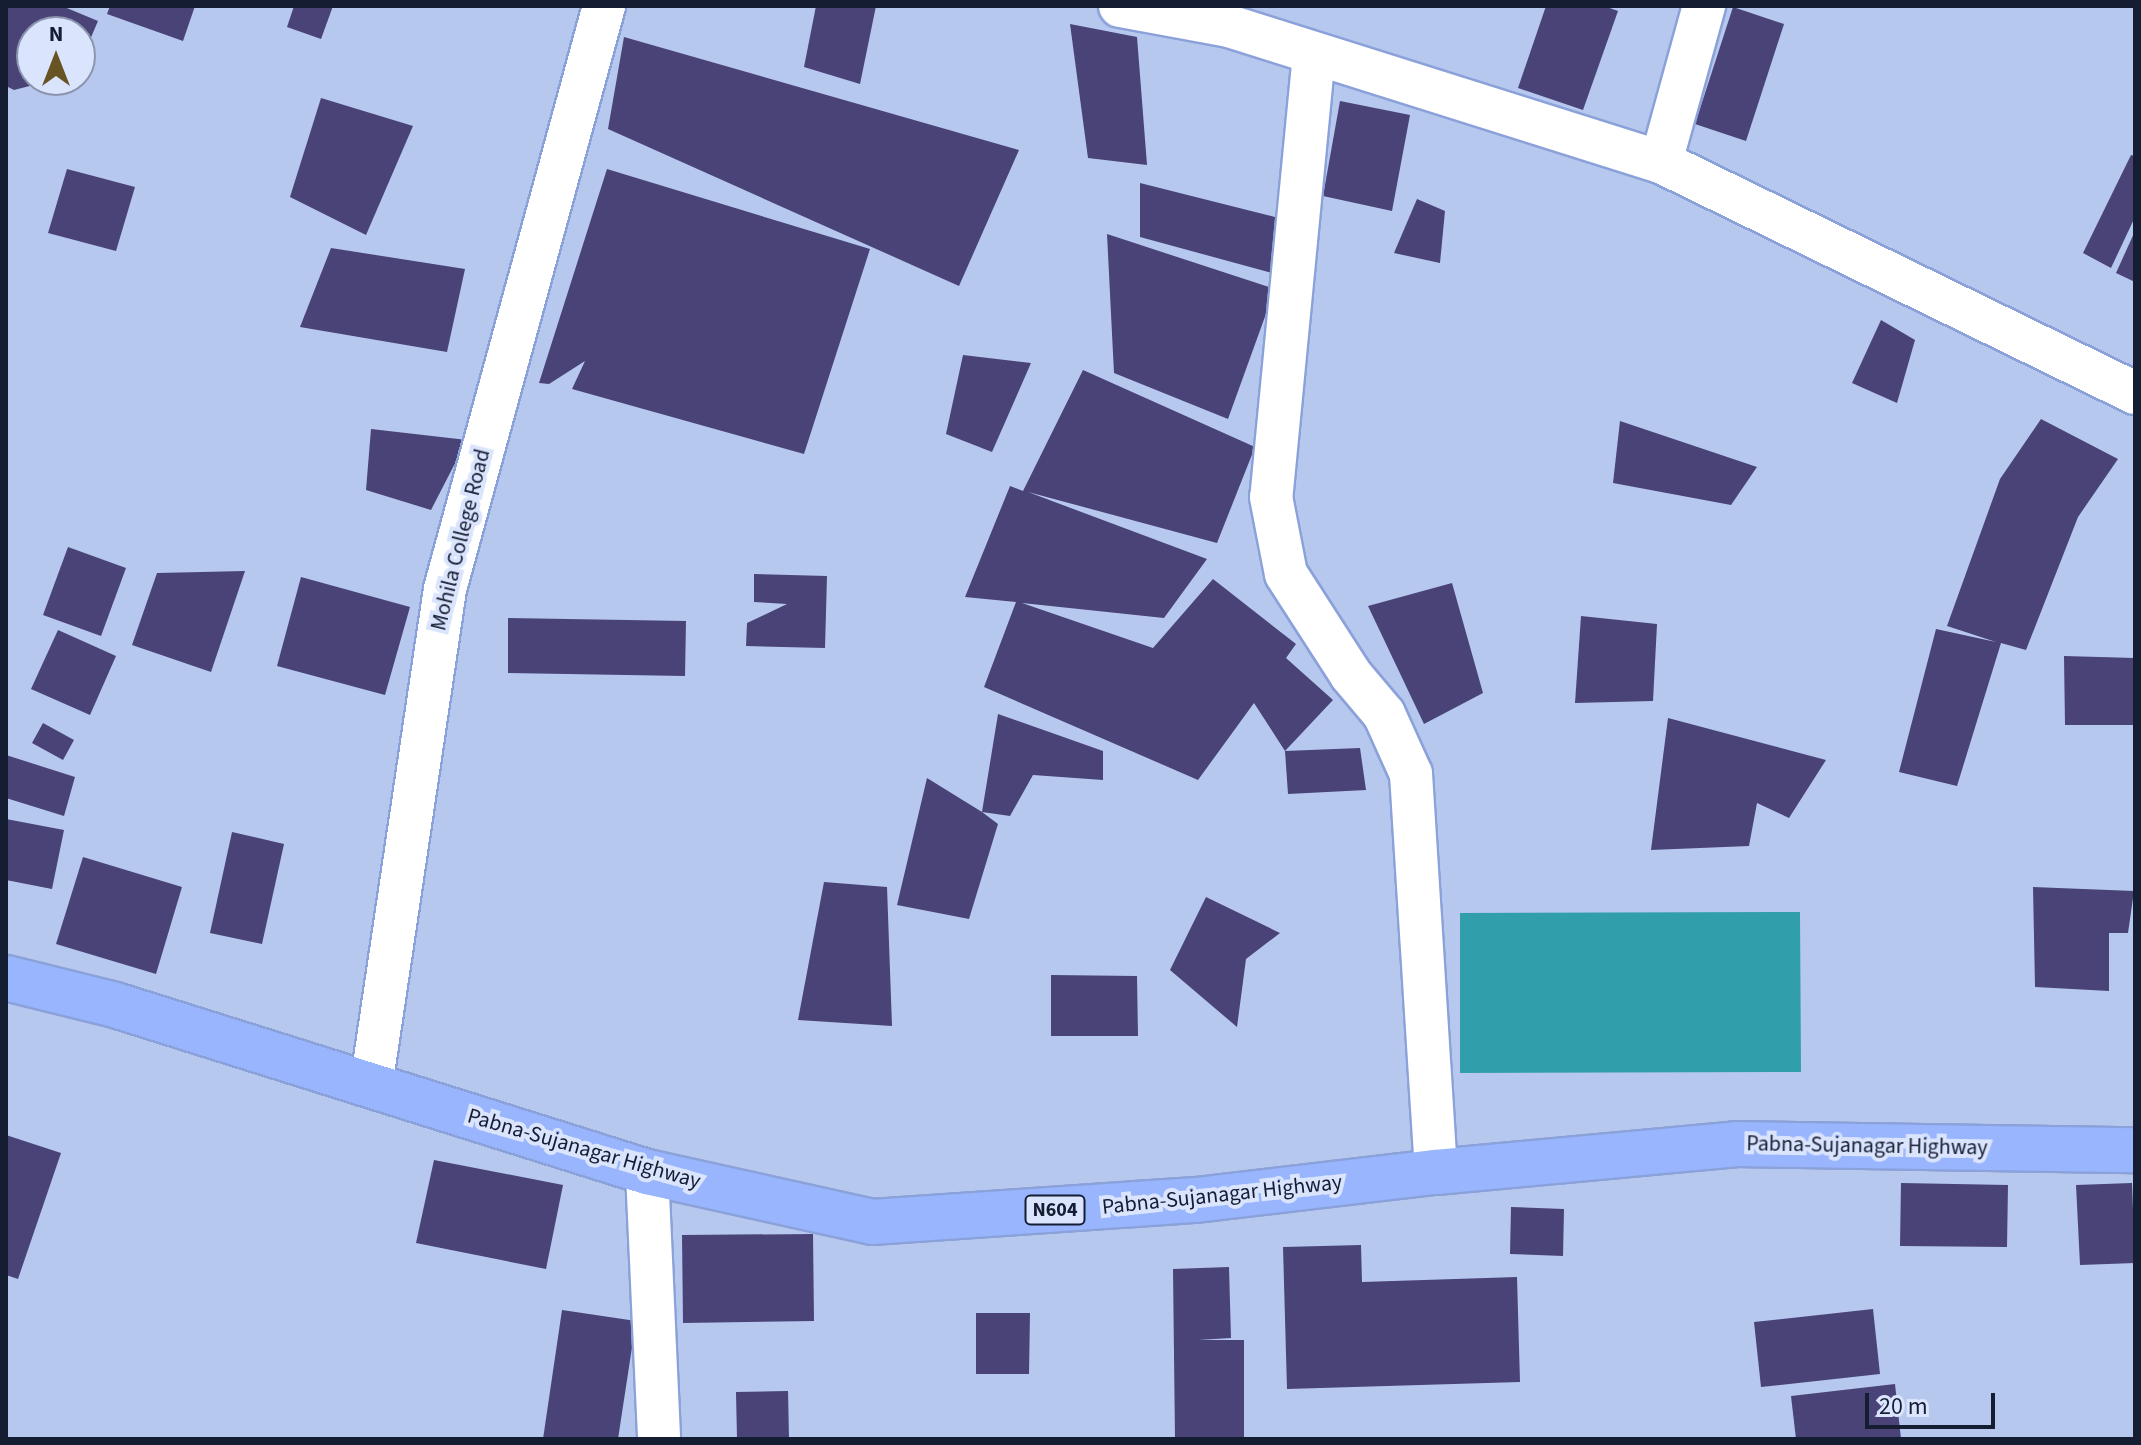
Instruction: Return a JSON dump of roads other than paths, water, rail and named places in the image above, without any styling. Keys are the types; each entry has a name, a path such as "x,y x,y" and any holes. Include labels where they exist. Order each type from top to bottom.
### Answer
{"highway":[{"name":"Pabna-Sujanagar Highway","path":"6,978 115,1005 647,1172 872,1222 1196,1200 1436,1172 1735,1144 2135,1150"}],"street":[{"name":"Mohila College Road","path":"371,1086 445,589 604,6"},
{"path":"1120,6 1230,16 1314,54 1661,162 2135,393"},
{"path":"1661,162 1704,6"},
{"path":"1314,54 1271,497 1286,574 1351,675 1384,714 1411,774 1436,1172"},
{"path":"647,1172 659,1439"}]}
